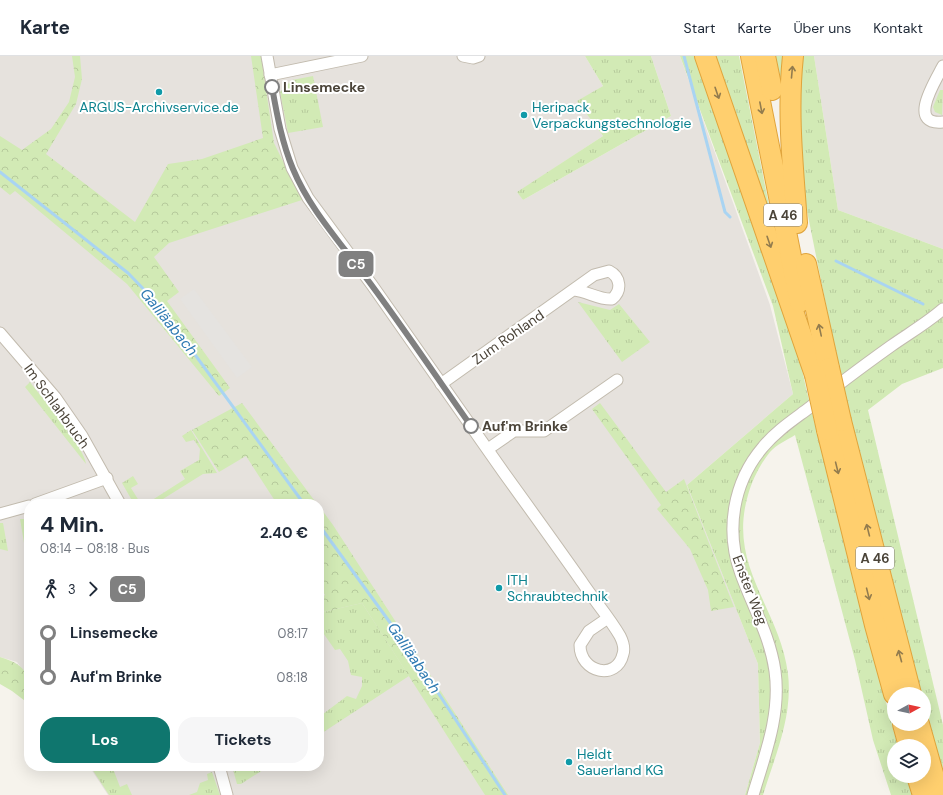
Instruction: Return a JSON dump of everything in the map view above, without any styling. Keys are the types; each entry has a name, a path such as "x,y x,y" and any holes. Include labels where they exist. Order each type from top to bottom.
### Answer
{"highway":[{"path":"705,56 822,371"},
{"name":"A 46","path":"751,56 834,426 875,625 892,687"},
{"name":"A 46","path":"765,56 797,223 822,371"},
{"path":"793,56 790,90 790,129 797,223"},
{"name":"A 46","path":"834,426 908,687"},
{"path":"921,731 939,795"},
{"path":"919,783 923,795"}],"street":[{"path":"267,56 280,129 292,168 302,188 608,618 623,641 623,653 618,664 603,671 592,668 584,661 580,645 589,631 608,618"},
{"path":"270,76 362,56"},
{"path":"463,56 473,58 479,56"},
{"path":"943,66 926,101 924,109 926,116 932,120 943,122"},
{"name":"Zum Rohland","path":"441,384 574,290"},
{"name":"Enster Weg","path":"753,795 773,725 776,706 776,687 774,665 769,641 741,574 732,538 734,507 744,476 754,458 774,435 850,376 943,309"},
{"name":"Im Schlahbruch","path":"0,333 54,397 82,436 117,499"},
{"path":"488,449 514,431 544,431 617,380"},
{"path":"49,499 106,478"},
{"path":"0,514 24,507"},
{"path":"221,771 228,795"}],"shaded area":[{"path":"0,56 585,56 603,86 578,102 603,136 518,192 523,200 671,116 651,56 680,56 770,305 793,394 687,485 758,664 760,743 745,795 108,795 92,771 324,771 324,499 24,499 24,672 17,662 0,657"},
{"path":"814,56 943,56 943,249 838,210"},
{"path":"194,289 252,367 237,378 180,299"}],"green space":[{"path":"72,56 80,56 82,79 76,104 46,154 135,222 168,164 202,159 263,138 251,56 261,56 274,143 302,200 169,243 154,257 179,292 167,301 230,388 219,396 127,284 15,191 10,195 0,187 0,136 22,150 51,129 69,102 75,77"},
{"path":"585,56 651,56 671,116 523,200 517,192 603,136 577,101 603,86"},
{"path":"680,56 700,56 794,332 806,388 865,626 887,706 887,731 894,731 896,739 887,739 887,783 873,740 855,660 795,435 772,449 763,462 748,495 743,521 744,544 749,566 783,650 788,674 789,690 788,705 782,736 763,795 745,795 760,743 758,664 687,485 793,394 773,306"},
{"path":"709,56 739,56 777,245"},
{"path":"774,56 789,56 785,118"},
{"path":"801,56 814,56 838,210 943,249 943,368 902,384 868,410 943,725 943,784 929,731 931,731 931,687 918,687 846,405 804,196 797,113"},
{"path":"313,76 323,127 288,133 280,92 292,80"},
{"path":"940,90 943,90 942,115 935,112 933,107"},
{"path":"578,302 610,310 619,304 650,342 622,362"},
{"path":"30,382 71,435 79,447 86,464 25,387"},
{"path":"242,403 313,499 274,499 246,456 219,472 192,430"},
{"path":"600,403 666,492 684,479 734,607 711,611 708,590 690,549 657,509 661,505 592,409"},
{"path":"191,430 217,473 203,474 163,499 154,499 185,479 180,471 199,460 200,449 194,440 186,442 182,436"},
{"path":"133,476 138,484 131,488 138,499 131,499 122,483"},
{"path":"324,513 508,795 485,795 362,603 324,612"},
{"path":"20,519 24,519 24,543"},
{"path":"0,523 3,523 8,551 0,549"},
{"path":"362,603 409,676 324,732 324,713 347,696 356,699 362,686 362,677 351,675 348,661 340,649 335,650 324,634 324,612"},
{"path":"0,657 10,660 24,670 24,700 12,691 0,684"},
{"path":"93,771 114,771 120,787 127,784 132,795 109,795"},
{"path":"233,771 261,771 241,784 237,784"},
{"path":"212,772 220,795 189,795 197,792 200,783 208,780 207,774"},
{"path":"887,783 909,783 913,795 891,795"}],"waterway":[{"path":"684,56 725,212 730,217"},
{"name":"Galiläabach","path":"0,172 128,273 158,304 300,499"},
{"path":"836,261 923,304"},
{"name":"Galiläabach","path":"324,532 410,650 505,795"}],"bus line":[{"name":"C5","path":"272,87 280,129 288,156 302,188 471,426"}],"place":[{"name":"Linsemecke","path":"272,87"},
{"name":"ARGUS-Archivservice.de","path":"159,92"},
{"name":"Heripack Verpackungstechnologie","path":"524,115"},
{"name":"Auf'm Brinke","path":"471,426"},
{"name":"ITH Schraubtechnik","path":"499,588"},
{"name":"Heldt Sauerland KG","path":"569,762"}]}
